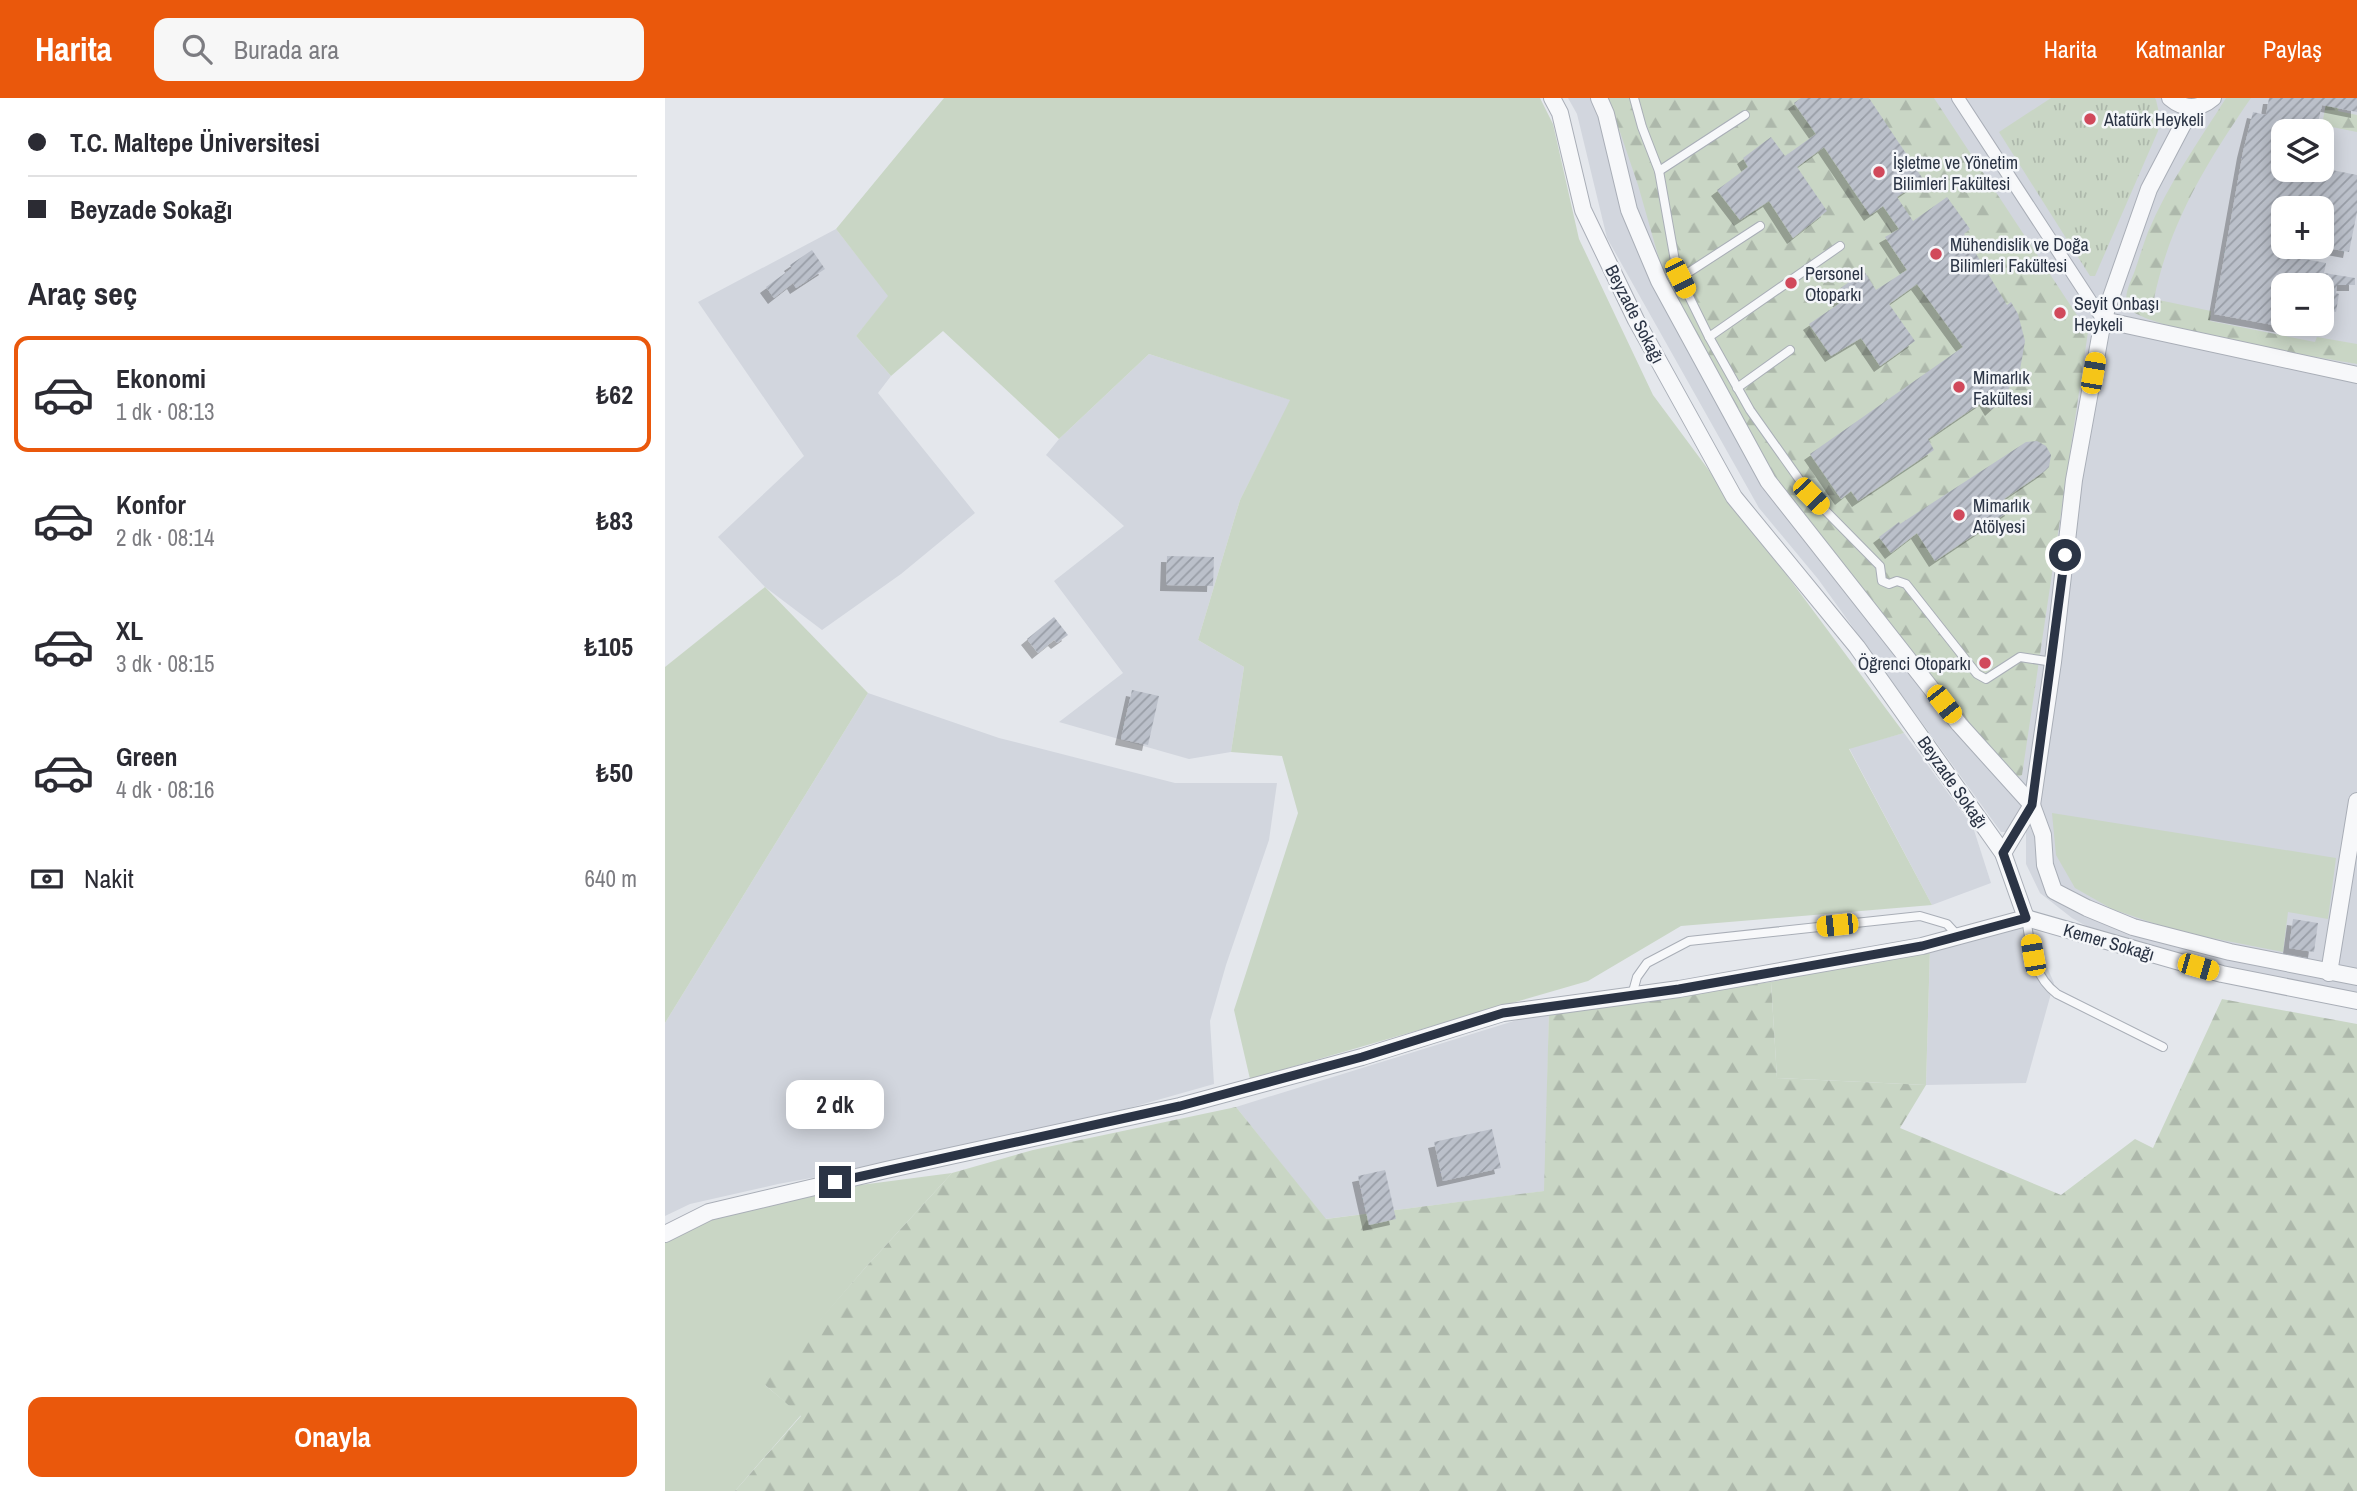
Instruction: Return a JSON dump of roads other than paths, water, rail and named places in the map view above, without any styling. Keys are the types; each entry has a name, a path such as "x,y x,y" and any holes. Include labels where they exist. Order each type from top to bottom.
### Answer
{"street":[{"name":"Beyzade Sokağı","path":"1552,98 1560,113 1583,210 1636,320 1734,497 1857,647 2003,853 2026,918"},
{"path":"1599,98 1606,114 1629,210 1659,281 1768,481 1959,724 2032,805 2043,835 2045,865 2054,891 2133,927 2230,952 2357,977"},
{"path":"1958,98 2103,320 2357,375"},
{"path":"2170,98 2183,106 2192,107 2200,106 2213,98"},
{"path":"2003,853 2032,805 2053,662 2074,480 2103,320 2149,189 2192,107"},
{"path":"2329,973 2353,849 2357,801"},
{"path":"665,1234 709,1212 886,1170 1180,1106 1362,1057 1503,1013 1632,995 1908,948 2026,918"},
{"name":"Kemer Sokağı","path":"2026,918 2222,974 2357,1001"}],"lane":[{"path":"1634,98 1641,127 1659,171 1677,272 1709,337 1750,410 1811,496 1880,566 1882,582 1889,584 1897,581 1906,584 1977,674 1986,679 2020,657 2053,662"},
{"path":"1659,171 1745,115"},
{"path":"1680,278 1760,226"},
{"path":"1709,337 1840,246"},
{"path":"1737,388 1790,350"},
{"path":"1632,995 1637,977 1647,963 1689,941 1920,916 1947,924 1958,936"},
{"path":"2026,918 2034,963 2048,987 2057,994 2163,1046"}],"place":[{"name":"Atatürk Heykeli","path":"2090,119"},
{"name":"İşletme ve Yönetim Bilimleri Fakültesi","path":"1879,172"},
{"name":"Mühendislik ve Doğa Bilimleri Fakültesi","path":"1936,254"},
{"name":"Personel Otoparkı","path":"1791,283"},
{"name":"Seyit Onbaşı Heykeli","path":"2060,313"},
{"name":"Mimarlık Fakültesi","path":"1959,387"},
{"name":"Mimarlık Atölyesi","path":"1959,515"},
{"name":"Öğrenci Otoparkı","path":"1985,663"}]}
